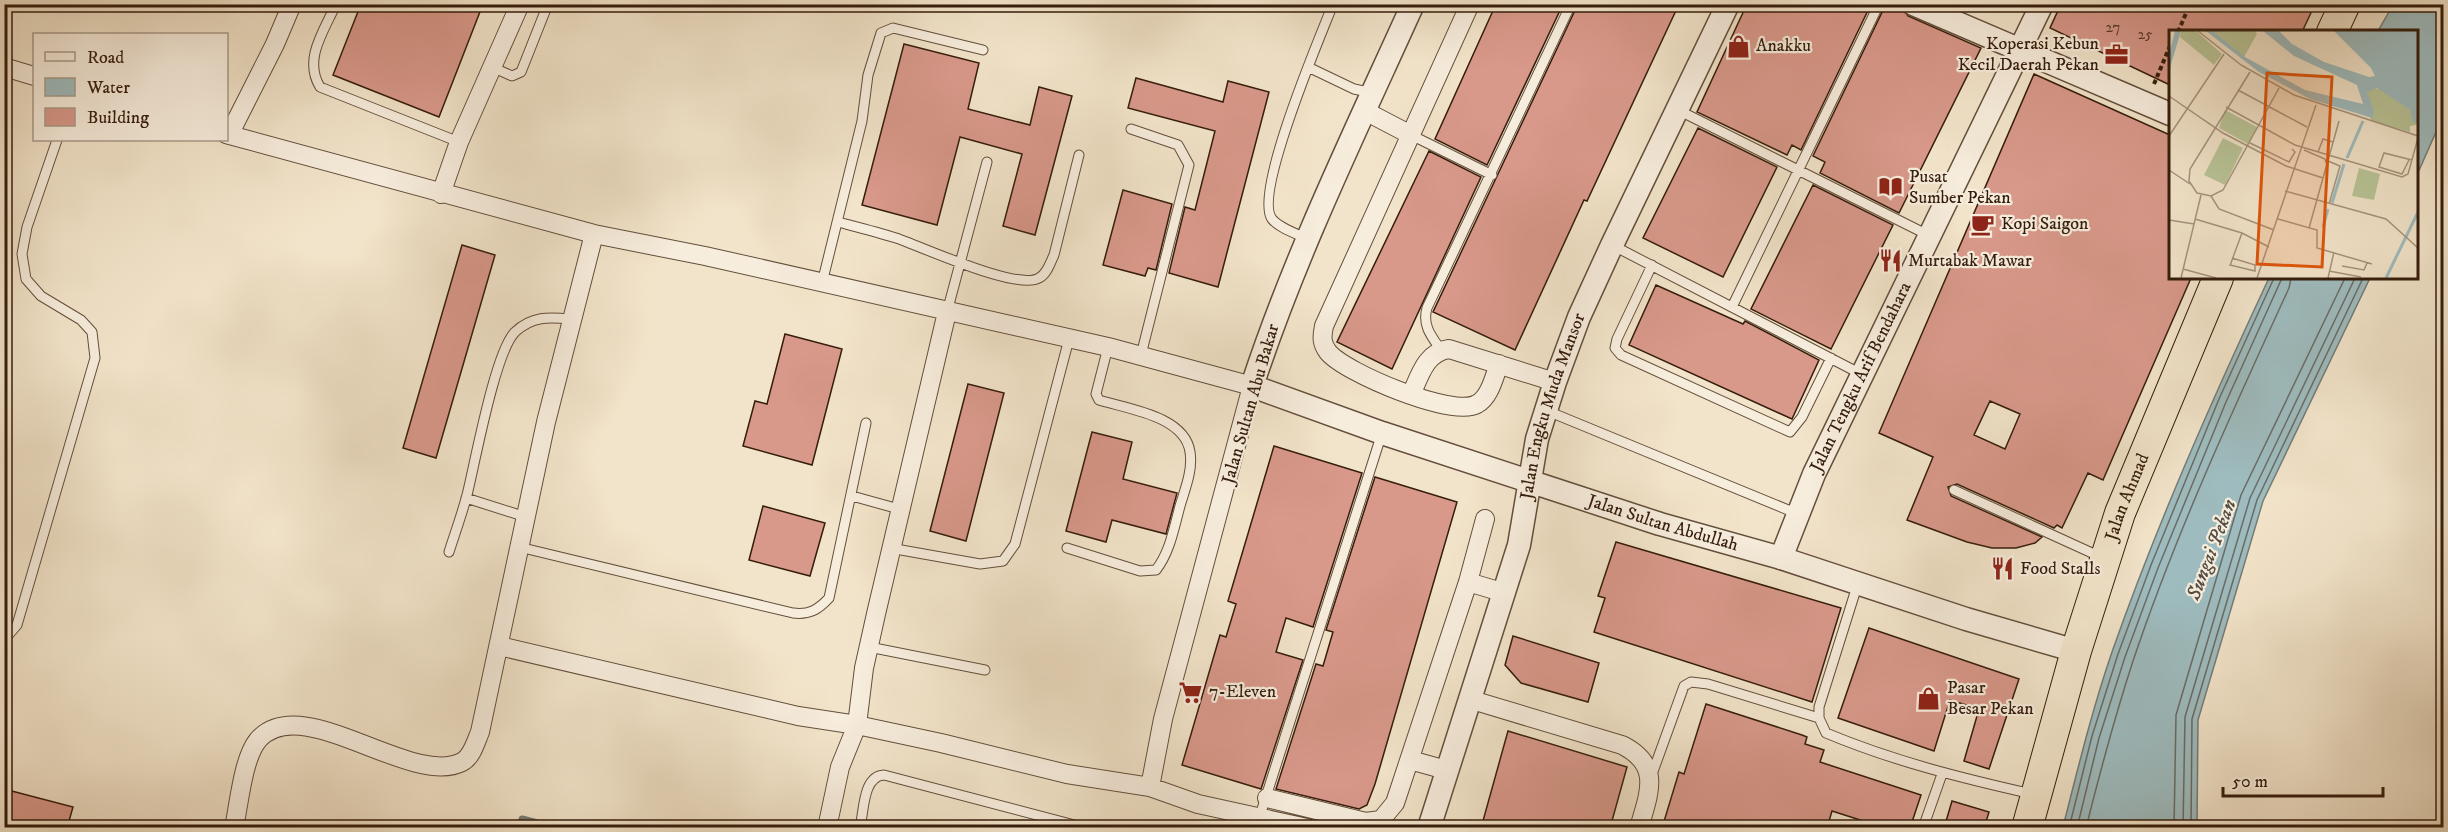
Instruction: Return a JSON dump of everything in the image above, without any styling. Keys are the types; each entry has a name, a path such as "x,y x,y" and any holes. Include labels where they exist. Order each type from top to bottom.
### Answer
{"highway":[{"path":"2333,30 2345,4"},
{"name":"Jalan Ahmad","path":"2027,828 2076,651 2105,559 2142,455 2218,279"}],"street":[{"path":"228,133 292,4"},
{"path":"441,194 459,142 494,68 520,4"},
{"name":"Jalan Sultan Abu Bakar","path":"1150,787 1164,719 1252,386 1276,318 1308,240 1413,4"},
{"path":"1470,4 1409,134 1324,326 1321,341 1328,352 1344,366 1377,383 1454,407 1468,408 1479,404 1486,395 1499,364"},
{"name":"Jalan Engku Muda Mansor","path":"1429,828 1446,770 1472,700 1519,545 1545,410 1555,382 1579,317 1728,4"},
{"path":"1913,4 2169,114"},
{"name":"Jalan Tengku Arif Bendahara","path":"1781,558 1798,514 1861,374 2042,4"},
{"path":"4,67 33,76"},
{"path":"1369,102 1409,134"},
{"path":"228,135 594,234 1108,347 1252,386"},
{"path":"234,828 248,758 256,742 268,731 280,727 297,726 323,731 424,764 445,766 462,762 473,750 480,732 570,319 594,234"},
{"path":"827,828 840,767 857,725 868,647 947,312"},
{"path":"1412,394 1430,357 1441,350 1449,349 1555,382"},
{"name":"Jalan Sultan Abdullah","path":"1252,386 1382,433 1660,524 1781,558 2076,651"},
{"path":"1267,798 1366,822 1381,820 1395,803 1468,582 1485,519"},
{"path":"1468,582 1505,593"},
{"path":"499,646 798,717 857,725 1067,774 1150,787 1258,822 1307,828"},
{"path":"1472,700 1622,746 1637,753 1647,764 1650,778 1649,793 1639,828"},
{"path":"1410,760 1446,770"}],"lane":[{"path":"336,4 312,64 313,76 320,87 459,142"},
{"path":"494,68 512,76 521,72 548,4"},
{"path":"1308,240 1272,220 1268,210 1270,190 1284,132 1333,4"},
{"path":"1441,350 1426,327 1427,308 1492,175 1571,4"},
{"path":"1732,307 1879,4"},
{"path":"822,283 862,121 868,75 881,33 893,28 983,50"},
{"path":"1308,67 1354,89 1369,102"},
{"path":"1678,110 1930,236"},
{"path":"1131,129 1178,146 1189,165 1141,355"},
{"path":"1409,134 1492,175"},
{"path":"4,640 17,625 95,358 92,332 81,320 41,296 26,279 22,254 27,228 57,141"},
{"path":"838,222 894,237 990,273 1023,282 1039,278 1047,270 1054,255 1079,155"},
{"path":"947,312 987,162"},
{"path":"1612,245 1861,374"},
{"path":"1652,265 1617,339 1615,348 1627,358 1790,432 1802,417 1831,358"},
{"path":"449,552 466,498 500,362 513,334 526,323 542,317 570,319"},
{"path":"890,548 980,564 1003,561 1015,544 1069,339"},
{"path":"1067,548 1140,571 1156,570 1165,558 1190,473 1191,451 1183,436 1168,422 1099,400 1096,394 1108,347"},
{"path":"1545,410 1798,514"},
{"path":"519,547 793,613 807,614 819,608 829,598 866,423"},
{"path":"1258,822 1382,433"},
{"path":"1954,490 2105,559"},
{"path":"852,496 899,508"},
{"path":"466,498 526,518"},
{"path":"1858,583 1819,707 1819,718 1826,733 1886,757 1942,774 2035,795"},
{"path":"868,647 985,670"},
{"path":"1650,778 1684,686 1691,682 1708,684 1819,718"},
{"path":"1923,828 1942,774"},
{"path":"860,828 870,780 876,775 884,775 1086,828"}],"path":[{"path":"2179,30 2190,4"},
{"path":"2145,102 2169,48"}],"water":[{"path":"2393,5 2443,5 2443,116 2418,173 2418,30 2379,30"},
{"name":"Sungai Pekan","path":"2269,279 2370,279 2263,501 2198,720 2197,827 2063,827 2098,696 2129,604 2186,463"}],"building":[{"path":"361,4 483,4 439,117 333,75"},
{"path":"1496,4 1563,4 1487,165 1435,139"},
{"path":"1578,4 1679,4 1587,201 1584,200 1515,350 1433,312"},
{"path":"1747,4 1871,4 1801,150 1792,145 1787,155 1697,112"},
{"path":"1886,4 1900,4 1908,16 1981,48 1899,213 1820,173 1825,162 1813,156"},
{"path":"2061,4 2315,4 2303,30 2169,30 2169,85 2050,28"},
{"path":"904,44 979,63 968,109 1030,125 1039,87 1072,96 1035,235 1003,226 1022,154 960,137 937,225 862,205"},
{"path":"2034,74 2169,135 2169,279 2191,279 2103,480 2088,473 2062,528 2057,525 2054,528 1957,484 1948,487 1951,496 2042,537 2035,543 2016,548 1992,548 1967,542 1907,520 1933,457 1879,433","holes":["1990,401 2020,414 2005,449 1974,435"]},
{"path":"1136,78 1223,102 1228,81 1269,92 1218,287 1169,273 1185,207 1195,210 1215,131 1128,108"},
{"path":"1698,128 1777,167 1723,277 1643,238"},
{"path":"1429,151 1481,177 1392,369 1337,342"},
{"path":"1813,185 1893,225 1831,349 1751,309"},
{"path":"1123,190 1172,204 1156,270 1148,268 1145,276 1103,265"},
{"path":"462,245 495,255 436,458 403,448"},
{"path":"1656,285 1743,324 1745,321 1819,360 1792,419 1629,345"},
{"path":"785,334 842,349 812,465 743,446 755,401 767,404"},
{"path":"968,384 1004,393 966,541 930,531"},
{"path":"1092,432 1132,442 1123,479 1177,493 1166,534 1112,520 1106,542 1066,531"},
{"path":"1274,446 1362,473 1313,627 1286,618 1276,652 1303,660 1261,789 1182,765 1220,635 1226,637 1236,604 1228,601"},
{"path":"1375,477 1457,502 1375,784 1367,805 1359,809 1276,789 1316,664 1323,666 1333,632 1326,630"},
{"path":"763,506 825,523 810,576 749,560"},
{"path":"1616,542 1841,608 1812,702 1594,632 1605,598 1598,596"},
{"name":"Pasar Besar Pekan","path":"1869,628 2019,679 1989,769 1964,761 1979,709 1950,700 1934,751 1838,718"},
{"path":"1513,636 1599,663 1588,702 1521,683 1505,665"},
{"path":"1706,704 1807,737 1805,744 1824,750 1820,762 1921,795 1910,828 1885,828 1832,811 1827,828 1662,828 1679,772 1684,774"},
{"path":"1508,731 1627,767 1610,828 1481,828"},
{"path":"4,789 73,807 67,828 4,828"},
{"path":"1952,801 1989,812 1984,828 1944,828"}],"waterway":[{"path":"522,819 557,828"}],"place":[{"name":"Anakku","path":"1738,46"},
{"name":"Koperasi Kebun Kecil Daerah Pekan","path":"2117,54"},
{"name":"Pusat Sumber Pekan","path":"1891,187"},
{"name":"Kopi Saigon","path":"1983,224"},
{"name":"Murtabak Mawar","path":"1890,261"},
{"name":"Food Stalls","path":"2002,569"},
{"name":"7-Eleven","path":"1191,692"},
{"name":"Pasar Besar Pekan","path":"1929,698"}]}
